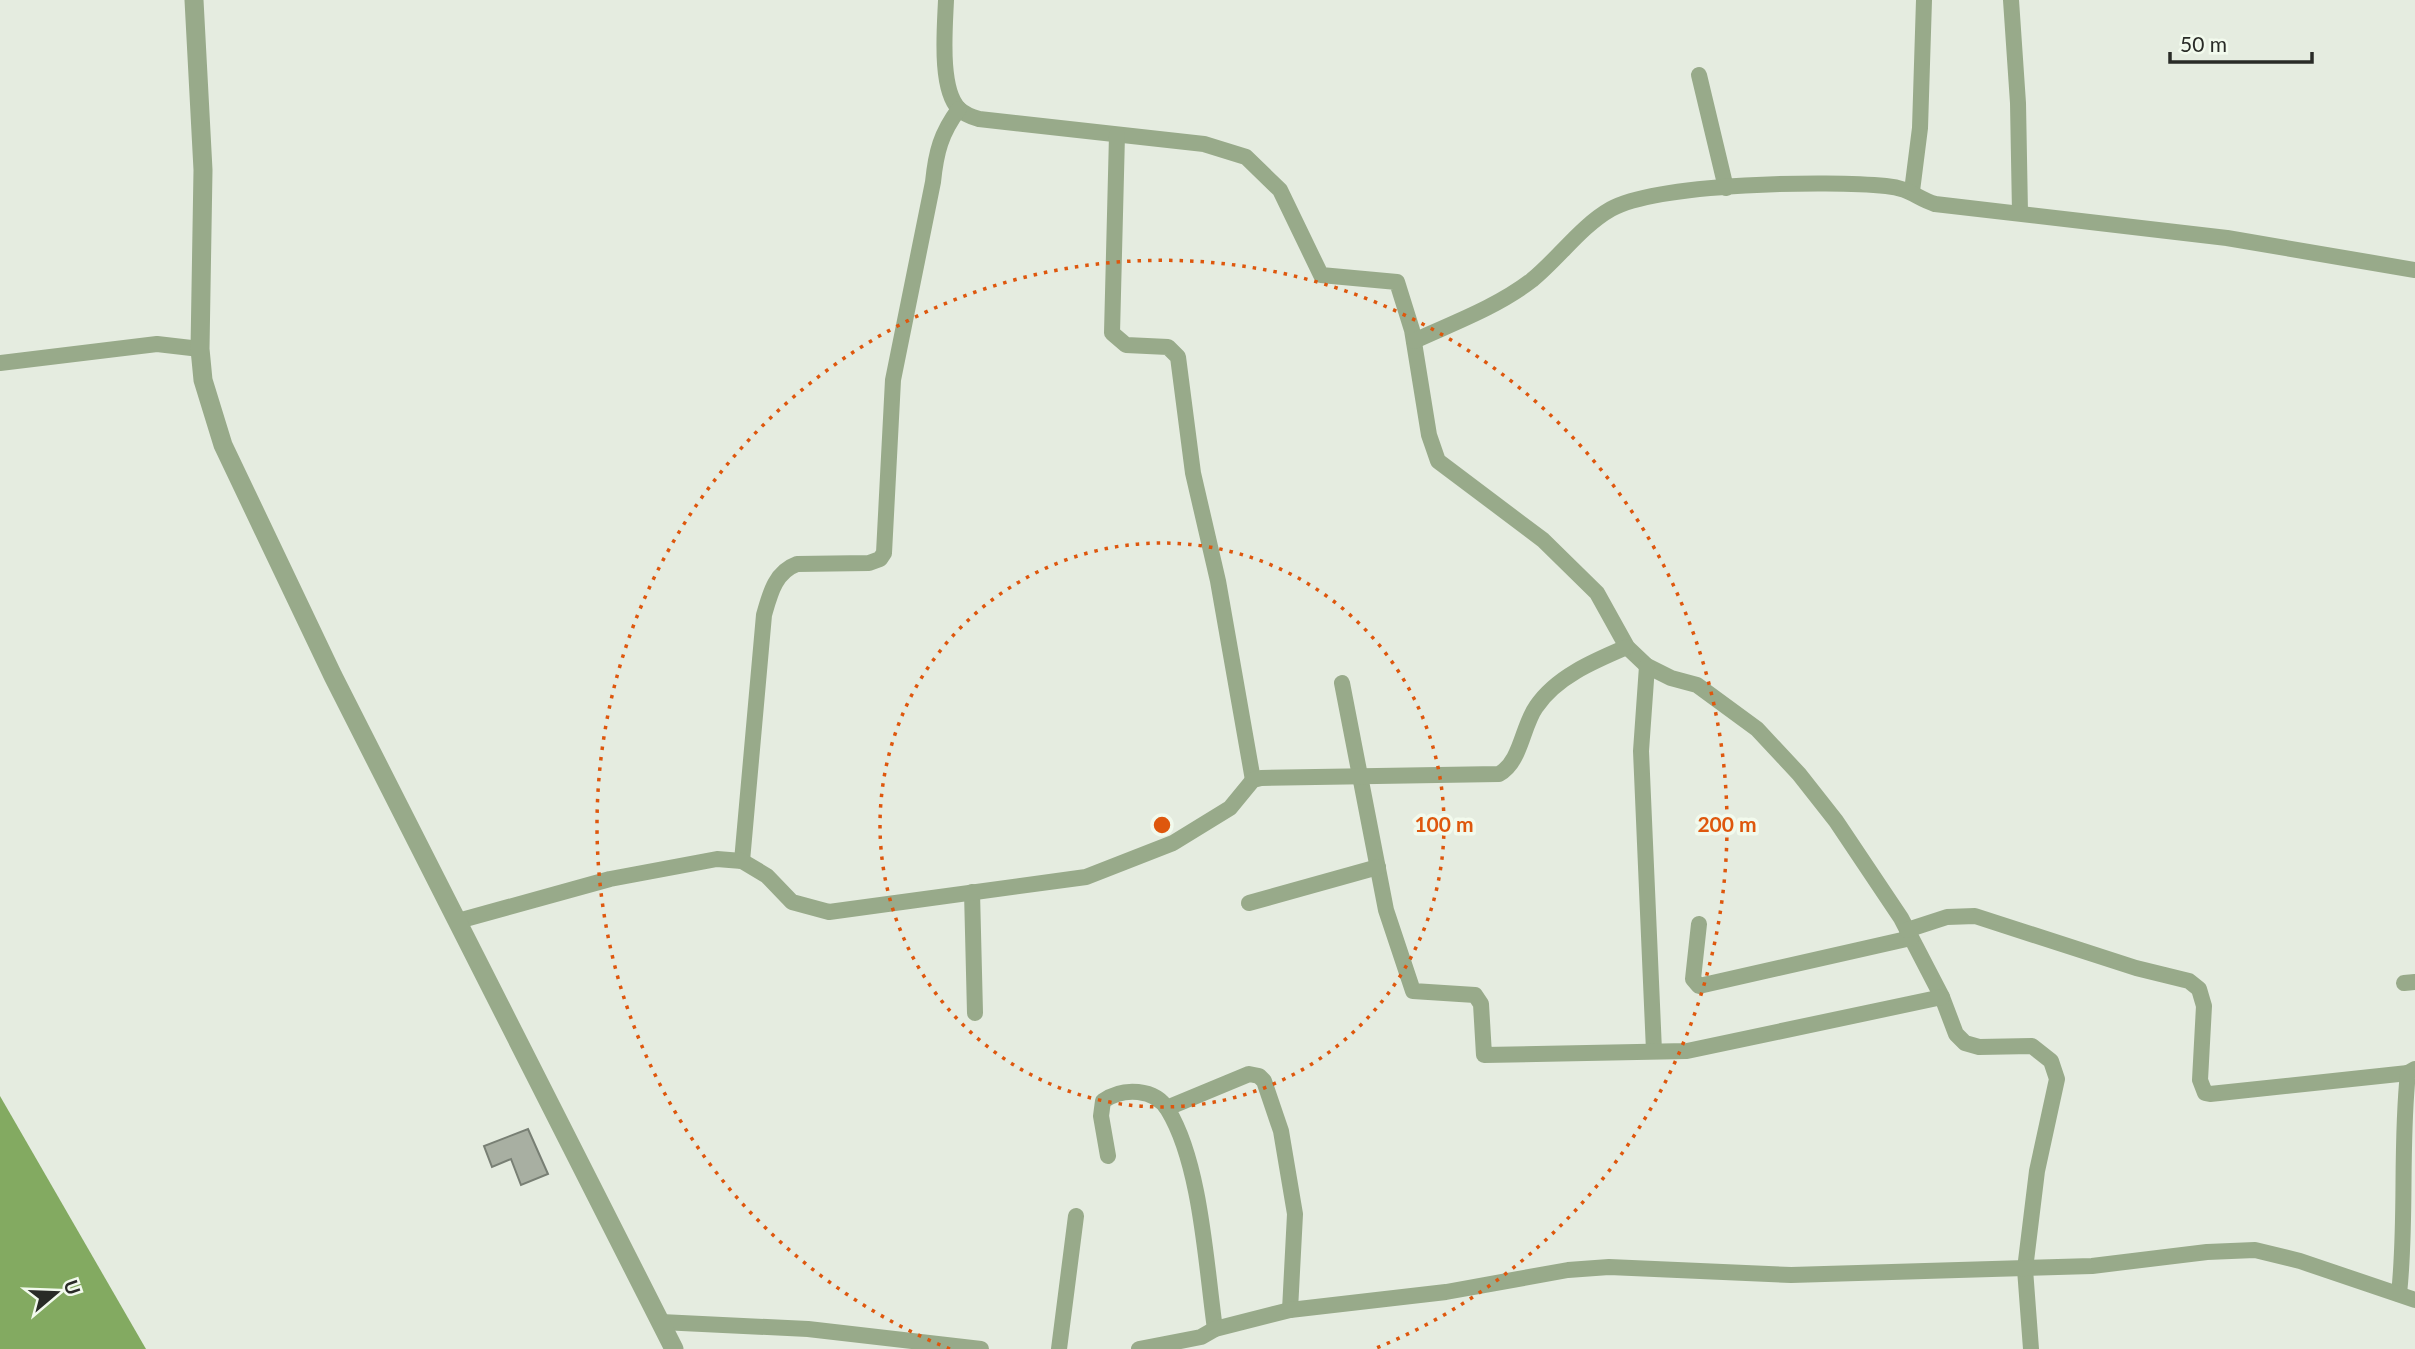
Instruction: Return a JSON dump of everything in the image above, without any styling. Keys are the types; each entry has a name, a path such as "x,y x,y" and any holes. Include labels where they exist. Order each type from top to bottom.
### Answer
{"street":[{"path":"194,0 203,170 200,349 203,380 212,411 239,481 674,1349"},
{"path":"946,0 944,48 950,94 959,109 979,120 1204,144 1246,157 1280,190 1321,275 1396,282 1402,290 1414,341 1429,435 1438,461 1543,540 1597,593 1626,646 1647,666 1671,678 1697,685 1757,729 1799,774 1836,821 1909,934 1942,997 1956,1034 1965,1043 1979,1047 2032,1046 2043,1052 2055,1069 2057,1079 2037,1171 2025,1269 2031,1349"},
{"path":"1912,191 1920,128 1924,0"},
{"path":"2011,0 2018,103 2020,213"},
{"path":"1699,75 1726,188"},
{"path":"742,861 764,615 778,577 786,568 797,564 869,563 880,559 884,553 893,380 933,182 936,150 944,128 959,109"},
{"path":"1117,135 1112,333 1126,345 1168,347 1178,357 1193,473 1218,580 1253,780"},
{"path":"1414,341 1496,303 1531,280 1609,210 1631,200 1765,184 1886,186 1912,191 1935,204 2227,238 2415,270"},
{"path":"0,363 157,344 200,349"},
{"path":"458,921 610,879 718,859 742,861 767,876 792,902 811,910 829,912 1086,877 1173,843 1230,808 1253,780 1360,775 1499,774 1514,758 1536,706 1550,691 1583,666 1626,646"},
{"path":"1647,666 1641,751 1654,1051"},
{"path":"1342,683 1386,911 1413,991 1475,995 1481,1004 1484,1055 1687,1051 1942,997"},
{"path":"1249,903 1378,867"},
{"path":"972,892 975,1013"},
{"path":"1699,924 1693,979 1699,986 1909,934 1947,917 1975,916 2136,968 2189,981 2199,989 2204,1006 2200,1080 2205,1093 2411,1071 2399,1294"},
{"path":"1167,1108 1249,1074 1259,1076 1264,1081 1281,1131 1295,1214 1290,1310"},
{"path":"1108,1156 1101,1116 1103,1101 1113,1094 1138,1093 1154,1096 1167,1108 1180,1134 1194,1185 1206,1338"},
{"path":"1059,1349 1076,1216"},
{"path":"1139,1349 1206,1338 1290,1310 1446,1292 1567,1270 1609,1266 1791,1276 2092,1266 2207,1252 2255,1250 2300,1261 2415,1300"},
{"path":"661,1321 808,1329 981,1349"}],"shaded area":[{"path":"0,1096 146,1349 0,1349"}],"building":[{"path":"528,1129 548,1174 521,1185 511,1159 492,1167 484,1146"}]}
